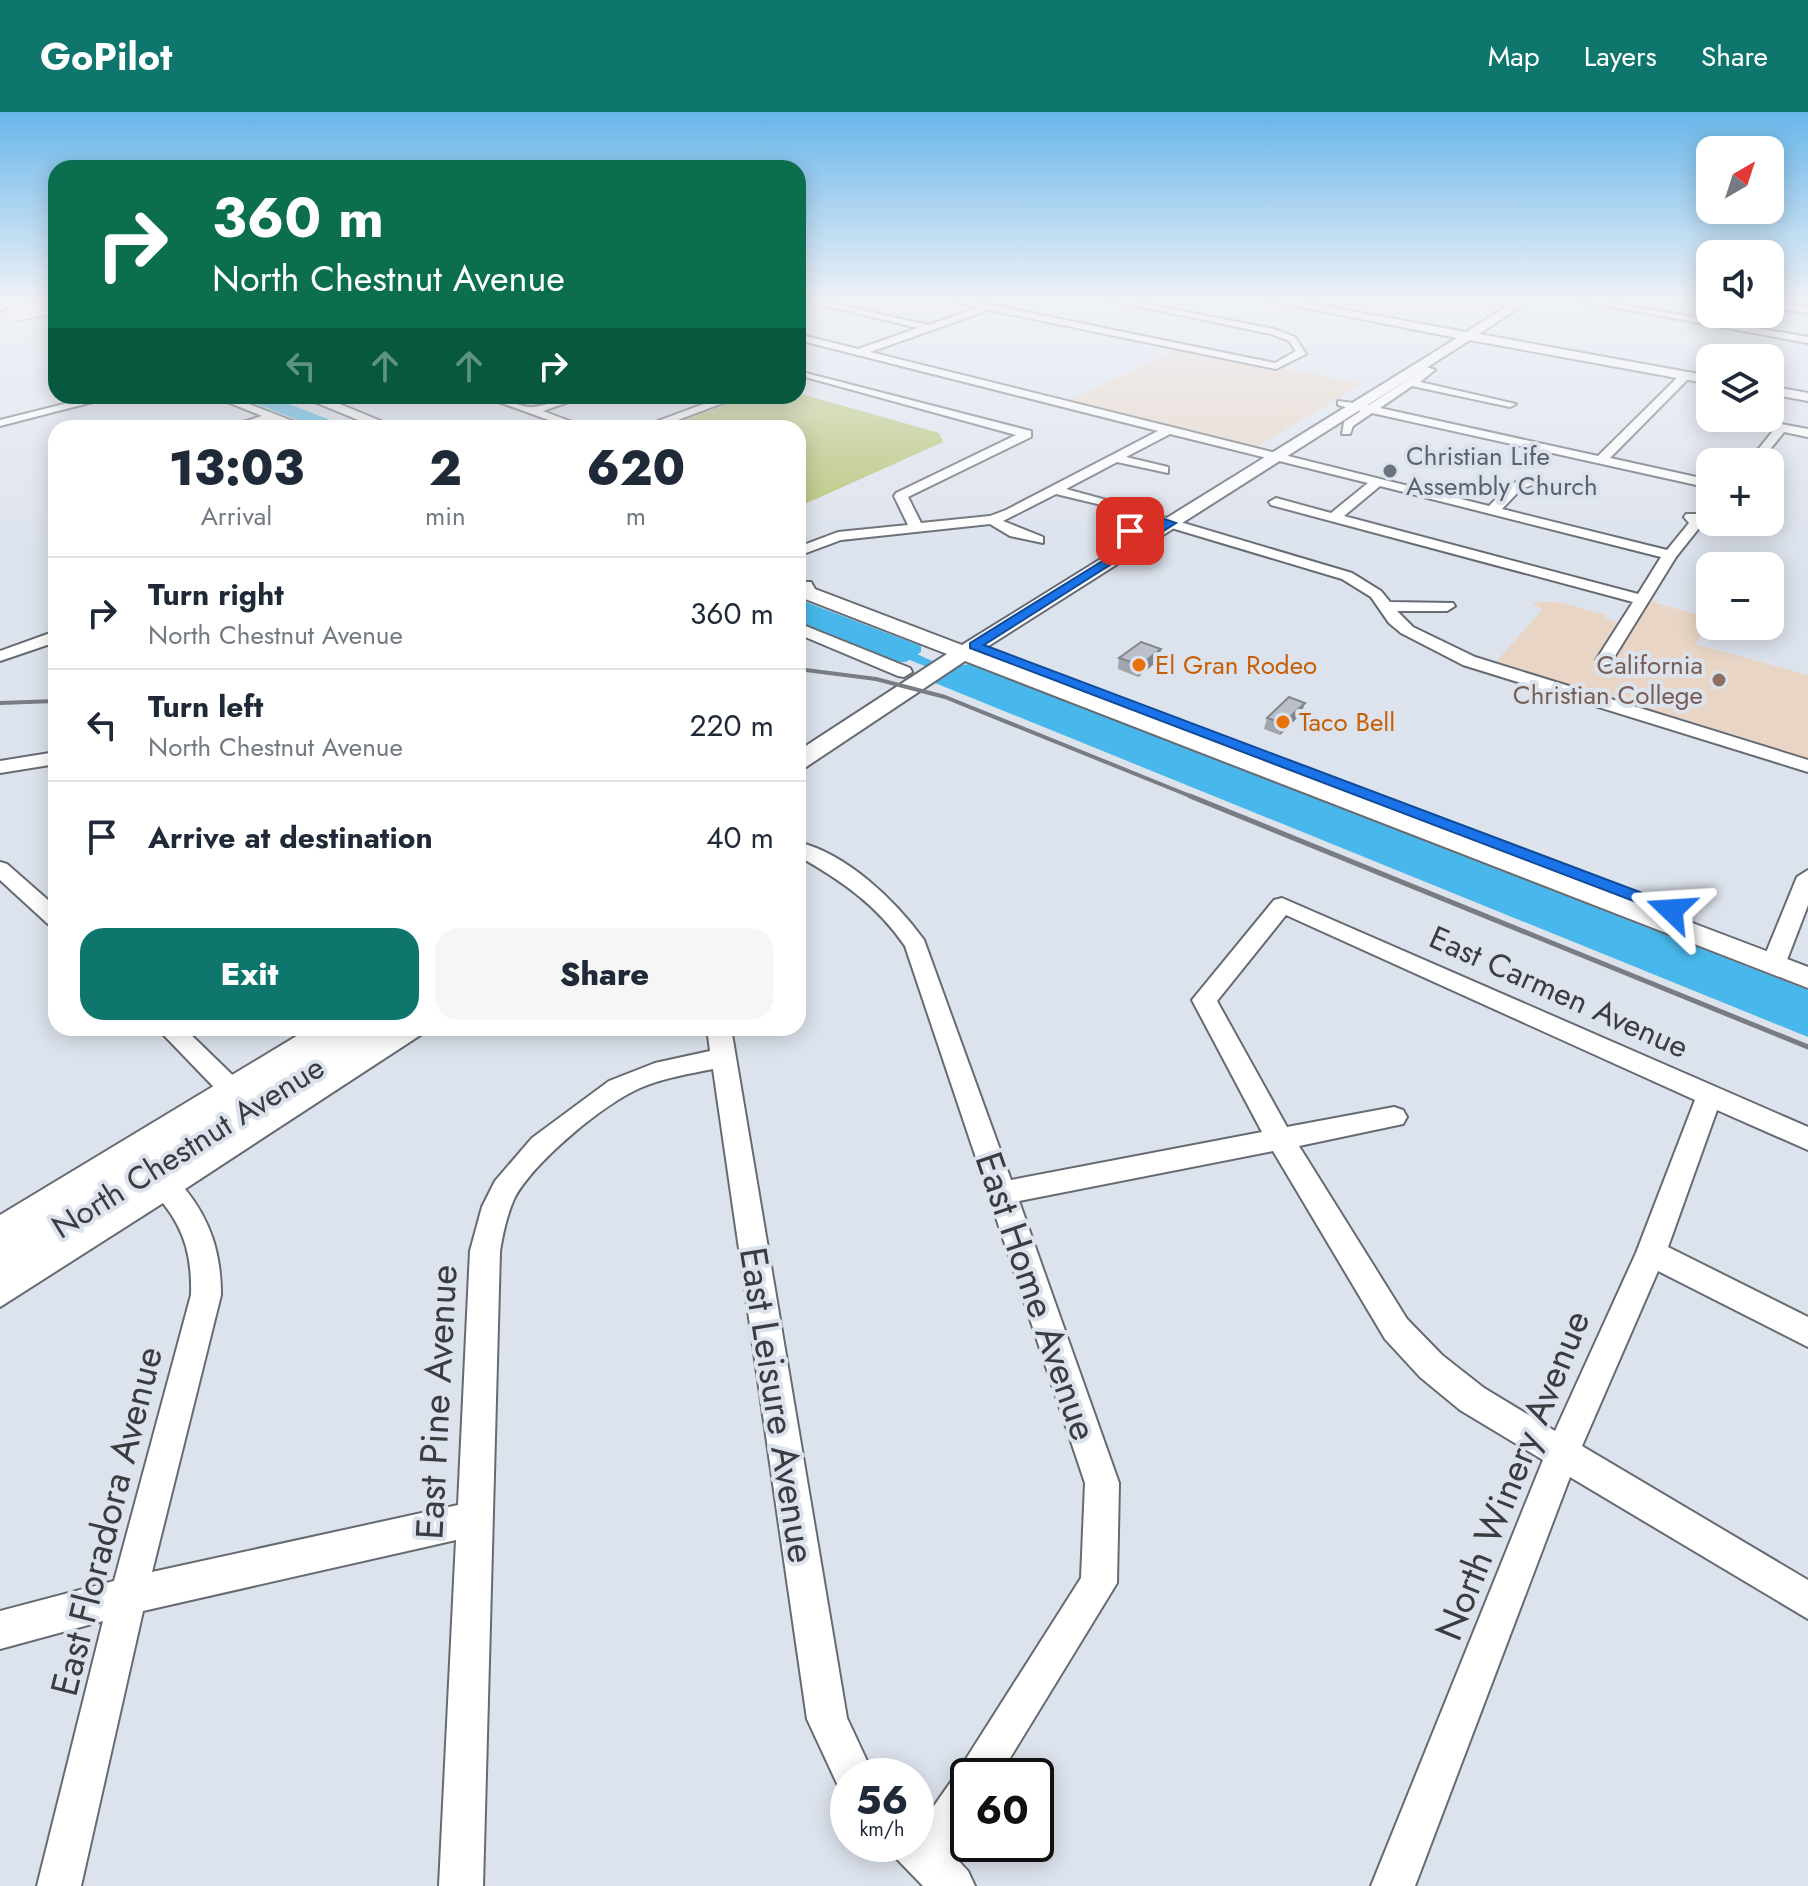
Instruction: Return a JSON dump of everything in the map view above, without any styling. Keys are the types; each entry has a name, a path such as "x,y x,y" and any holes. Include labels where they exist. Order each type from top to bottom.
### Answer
{"main road":[{"path":"1356,406 1390,383"},
{"path":"806,735 1085,577 1162,520 1393,383"},
{"path":"1784,393 1808,397"},
{"path":"328,404 370,420"},
{"path":"806,756 937,660 1130,531 1162,520"},
{"path":"1085,577 1082,571 1118,547 1130,531"},
{"path":"806,592 937,660 1309,773 1776,957 1808,978"},
{"path":"937,660 1157,722 1290,772 1309,773"},
{"path":"1097,706 1776,957 1808,960"},
{"name":"North Chestnut Avenue","path":"0,1266 242,1099 324,1036"},
{"name":"North Chestnut Avenue","path":"0,1234 361,1036"}],"street":[{"path":"832,383 1027,434 901,496 917,529"},
{"path":"984,383 1670,555"},
{"path":"1346,431 1356,406 1411,383 1510,404"},
{"path":"1601,460 1678,383"},
{"path":"0,423 77,404"},
{"path":"241,404 285,420"},
{"path":"511,404 558,420"},
{"path":"531,411 553,404"},
{"path":"668,420 713,404"},
{"path":"1356,406 1696,481"},
{"path":"260,420 275,416"},
{"path":"1765,448 1781,428 1808,433"},
{"path":"806,548 832,537 992,520 1056,490 1170,429"},
{"path":"1116,458 1164,470"},
{"path":"1493,510 1516,486 1532,480"},
{"path":"1334,517 1379,481"},
{"path":"1056,490 1105,504"},
{"path":"1276,502 1642,600"},
{"path":"1604,660 1670,555 1696,523 1691,517"},
{"path":"992,520 1015,533 1038,540"},
{"path":"1162,520 1347,576 1366,586 1407,630 1469,661 1808,766"},
{"path":"1385,607 1447,606"},
{"path":"806,630 937,660"},
{"path":"1,656 48,639"},
{"path":"0,767 48,759"},
{"name":"East Home Avenue","path":"806,853 872,890 896,914 916,945 1102,1483 1099,1583 987,1758"},
{"path":"0,869 48,912"},
{"path":"1776,957 1808,877"},
{"name":"East Carmen Avenue","path":"1280,1139 1204,1000 1282,905 1808,1139"},
{"path":"177,1036 242,1099"},
{"path":"0,1293 400,1036"},
{"name":"East Pine Avenue","path":"461,1886 473,1519 485,1251 490,1220 505,1185 529,1154 600,1099 630,1081 721,1043"},
{"name":"East Leisure Avenue","path":"721,1043 827,1719 843,1758"},
{"name":"North Winery Avenue","path":"1393,1886 1562,1454 1651,1253 1709,1096"},
{"path":"1002,1193 1394,1117"},
{"path":"1280,1139 1396,1329 1431,1366 1472,1399 1808,1601"},
{"name":"East Floradora Avenue","path":"59,1886 128,1596 206,1295 206,1257 200,1236 191,1217 165,1186"},
{"path":"1651,1253 1808,1333"},
{"path":"0,1630 128,1596 473,1519"},
{"path":"934,1854 950,1824"}],"shaded area":[{"path":"1106,383 1361,384 1257,447 1069,400"},
{"path":"1658,600 1656,603 1696,614 1696,644 1808,675 1808,759 1496,662 1542,610 1532,602 1559,602 1606,615 1604,618 1620,623 1643,604"}],"green space":[{"path":"806,395 939,433 943,442 806,503 806,420 682,420 728,404 806,404"}],"water":[{"path":"257,404 289,404 330,420 298,420"},
{"path":"806,602 921,646 921,652 906,662 897,662 806,625"},
{"path":"969,664 1808,990 1808,1037 935,683 949,670"}],"building":[{"path":"1141,642 1161,649 1140,665 1119,658"},
{"path":"1289,697 1305,703 1283,723 1267,718"}],"waterway":[{"path":"892,648 954,673"}],"railway":[{"path":"806,670 876,679 945,697 1195,798"},
{"path":"0,703 48,701"},
{"path":"1190,796 1808,1047"}],"place":[{"name":"Christian Life Assembly Church","path":"1390,471"},
{"name":"El Gran Rodeo","path":"1139,665"},
{"name":"California Christian College","path":"1719,680"},
{"name":"Taco Bell","path":"1283,722"}],"route":[{"path":"1130,531 1153,518 1170,523 974,646 1671,910"}]}
